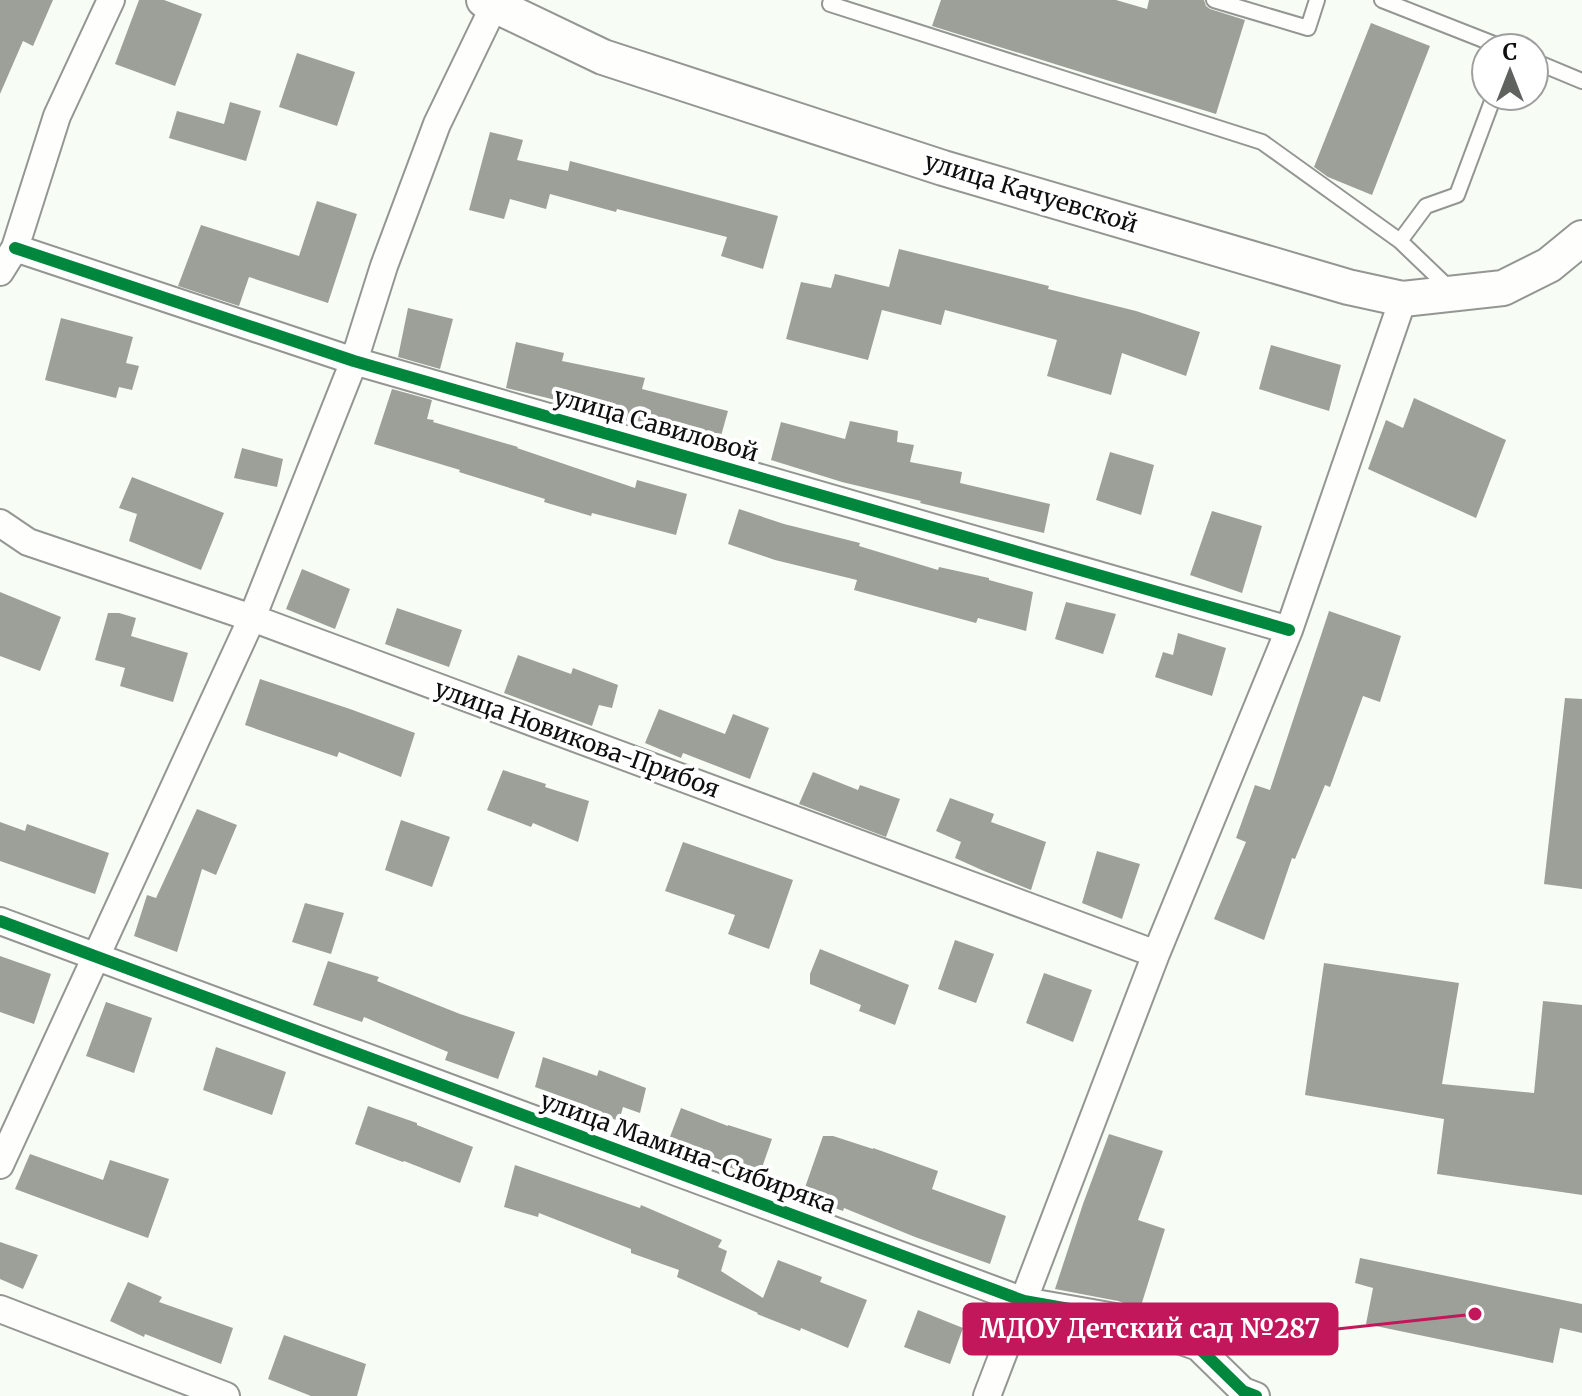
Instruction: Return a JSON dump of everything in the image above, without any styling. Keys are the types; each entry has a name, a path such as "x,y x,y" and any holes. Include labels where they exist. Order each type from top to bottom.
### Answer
{"street":[{"path":"0,272 15,248 57,116 111,0"},
{"path":"0,1165 252,618 354,361 384,266 437,124 489,3"},
{"name":"улица Качуевской","path":"489,3 603,57 943,168 1348,287 1403,299 1503,288 1549,265 1582,238"},
{"name":"улица Савиловой","path":"15,248 354,361 1289,630"},
{"path":"987,1396 1156,954 1289,630 1403,299"},
{"name":"улица Новикова-Прибоя","path":"0,523 28,542 252,618 1156,954"},
{"name":"улица Мамина-Сибиряка","path":"0,921 1024,1301 1115,1317 1198,1347 1243,1391 1256,1396"},
{"path":"0,1309 226,1396"}],"lane":[{"path":"831,0 830,4 1262,142 1400,241 1456,295"},
{"path":"1214,0 1308,28 1317,0"},
{"path":"1382,0 1470,35"},
{"path":"1550,68 1582,81"},
{"path":"1400,241 1426,206 1457,195 1488,112"}],"building":[{"path":"0,0 53,0 33,46 23,41 0,94"},
{"path":"139,0 164,0 202,14 175,86 115,64"},
{"path":"941,0 1116,0 1147,9 1149,0 1204,0 1210,9 1245,20 1216,114 932,26"},
{"path":"1371,23 1430,46 1372,195 1328,177 1314,167"},
{"path":"297,53 355,72 337,126 279,107"},
{"path":"230,102 261,111 246,161 169,138 177,111 224,124"},
{"path":"490,132 523,140 517,160 568,171 570,161 778,216 763,269 721,256 727,237 550,194 546,209 510,199 504,219 469,210"},
{"path":"317,201 357,214 328,303 249,277 239,306 178,286 201,225 299,256"},
{"path":"899,249 1049,286 1048,289 1136,311 1200,332 1186,376 1122,353 1111,395 1047,376 1057,340 945,310 941,325 882,310 868,360 786,339 801,282 831,288 835,274 889,287"},
{"path":"408,308 453,319 440,369 398,357"},
{"path":"61,318 133,337 126,363 139,366 132,390 119,387 116,398 45,380"},
{"path":"516,342 564,353 562,361 645,378 642,389 728,411 719,443 634,420 603,416 588,412 589,408 506,388"},
{"path":"1271,345 1341,365 1329,411 1259,389"},
{"path":"392,389 432,400 427,419 433,422 518,447 635,488 637,480 687,494 676,535 544,502 545,499 460,470 374,444"},
{"path":"1414,398 1506,440 1476,518 1368,469 1386,420 1403,428"},
{"path":"850,421 898,431 897,442 914,445 910,462 962,472 960,483 1050,504 1044,533 920,503 771,460 781,422 845,439"},
{"path":"242,448 283,459 277,487 234,478"},
{"path":"1110,452 1154,465 1141,515 1096,500"},
{"path":"132,477 224,513 201,570 129,541 137,514 119,508"},
{"path":"739,509 860,543 859,546 938,570 939,567 989,578 1033,592 1026,631 978,618 976,623 854,590 857,580 775,560 728,544"},
{"path":"1212,511 1262,526 1242,593 1190,575"},
{"path":"302,569 350,589 335,629 286,609"},
{"path":"0,592 61,617 40,671 0,656"},
{"path":"1066,602 1116,614 1103,654 1055,639"},
{"path":"397,608 462,630 449,667 385,644"},
{"path":"1329,611 1401,636 1380,702 1363,696 1330,787 1325,785 1295,859 1292,858 1264,940 1214,919 1246,842 1236,838 1255,785 1270,790"},
{"path":"108,613 136,618 131,636 188,653 173,702 120,686 125,668 95,660"},
{"path":"1178,633 1226,648 1212,696 1155,677 1163,652 1173,655"},
{"path":"518,655 571,674 573,668 618,685 612,708 599,705 592,726 504,693"},
{"path":"260,679 415,733 401,777 339,752 337,757 245,725"},
{"path":"1565,698 1582,699 1582,889 1544,884"},
{"path":"659,709 725,734 733,714 769,728 750,779 683,753 681,758 645,743"},
{"path":"503,770 589,801 578,842 533,823 531,827 487,810"},
{"path":"813,772 858,790 860,785 900,799 886,837 799,804"},
{"path":"950,798 994,814 991,822 1046,842 1031,890 955,858 961,842 936,831"},
{"path":"197,809 237,825 216,875 202,869 177,952 134,936 147,895 156,898"},
{"path":"401,820 450,837 432,887 385,870"},
{"path":"0,822 25,831 27,824 109,853 95,894 0,861"},
{"path":"683,842 793,880 769,949 728,934 735,915 665,891"},
{"path":"1097,851 1140,864 1122,919 1082,903"},
{"path":"305,903 344,913 331,954 292,942"},
{"path":"955,940 994,954 976,1003 938,989"},
{"path":"820,949 909,985 895,1025 859,1011 861,1005 810,984 810,974"},
{"path":"0,956 51,974 34,1024 0,1012"},
{"path":"328,961 379,977 377,981 515,1032 498,1079 445,1060 448,1052 364,1017 362,1022 313,1005"},
{"path":"1324,963 1459,983 1442,1084 1534,1093 1543,1001 1582,1005 1582,1195 1437,1174 1444,1119 1305,1095"},
{"path":"1044,973 1092,990 1073,1042 1026,1023"},
{"path":"106,1002 152,1018 134,1073 86,1056"},
{"path":"216,1047 286,1072 272,1115 203,1090"},
{"path":"543,1057 597,1076 599,1070 646,1088 640,1113 623,1107 619,1121 535,1087"},
{"path":"368,1106 473,1147 460,1183 355,1144"},
{"path":"681,1108 772,1139 758,1179 668,1142"},
{"path":"1109,1134 1163,1151 1138,1220 1165,1229 1140,1309 1118,1301 1055,1289"},
{"path":"823,1136 873,1148 938,1171 932,1189 1006,1216 990,1264 844,1208 843,1211 802,1196"},
{"path":"30,1154 103,1180 110,1160 169,1179 148,1238 15,1189"},
{"path":"515,1165 640,1208 641,1205 722,1240 718,1247 727,1251 721,1271 763,1298 778,1260 822,1277 820,1282 867,1300 848,1348 757,1314 677,1277 679,1270 631,1253 631,1249 539,1213 538,1217 504,1207"},
{"path":"0,1242 38,1255 23,1289 0,1279"},
{"path":"1360,1258 1582,1304 1582,1333 1560,1328 1553,1363 1366,1324 1373,1288 1355,1283"},
{"path":"128,1282 162,1297 159,1302 233,1328 221,1364 145,1334 144,1337 110,1321"},
{"path":"918,1310 963,1328 950,1364 904,1347"},
{"path":"284,1335 366,1364 357,1396 311,1396 268,1379"}],"cycle path":[{"path":"15,248 354,361 1289,630"},
{"path":"0,921 1024,1301 1115,1317 1198,1347 1243,1391 1256,1396"}],"place":[{"name":"МДОУ Детский сад №287","path":"1475,1314"}]}
